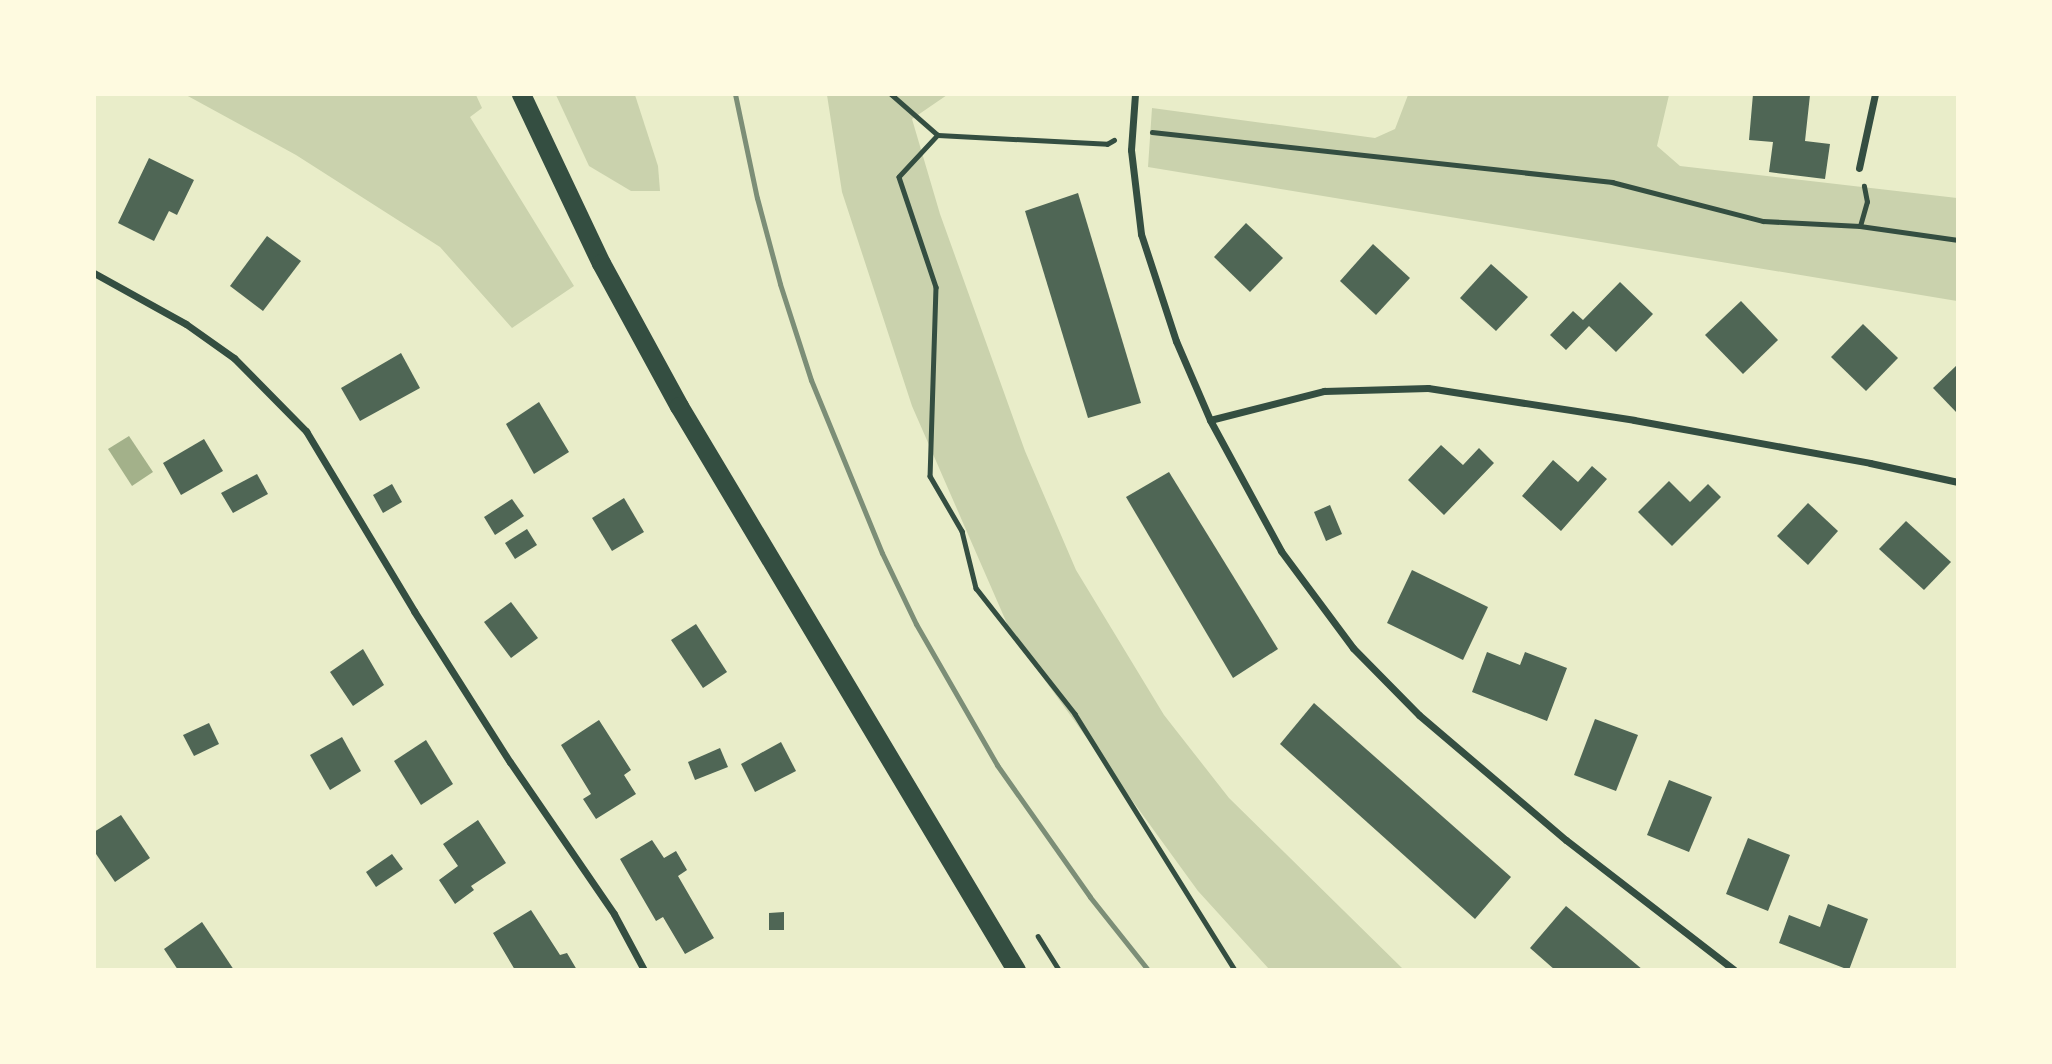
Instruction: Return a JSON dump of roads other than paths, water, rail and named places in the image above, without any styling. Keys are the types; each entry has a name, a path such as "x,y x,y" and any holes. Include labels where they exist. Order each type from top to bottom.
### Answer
{"highway":[{"path":"521,94 601,263 686,417 1016,970"}],"street":[{"path":"1135,94 1130,130 1141,234 1176,341 1210,420 1281,551 1353,648 1419,715 1566,840 1734,970"},
{"path":"1859,169 1875,94"},
{"path":"94,273 186,324 234,358 306,431 414,611 510,762 614,914 644,970"},
{"path":"1210,420 1324,391 1428,387 1634,420 1870,463 1958,482"}],"railway":[{"path":"735,94 757,198 780,284 811,380 882,553 916,624 997,765 1090,897 1148,970"}]}
